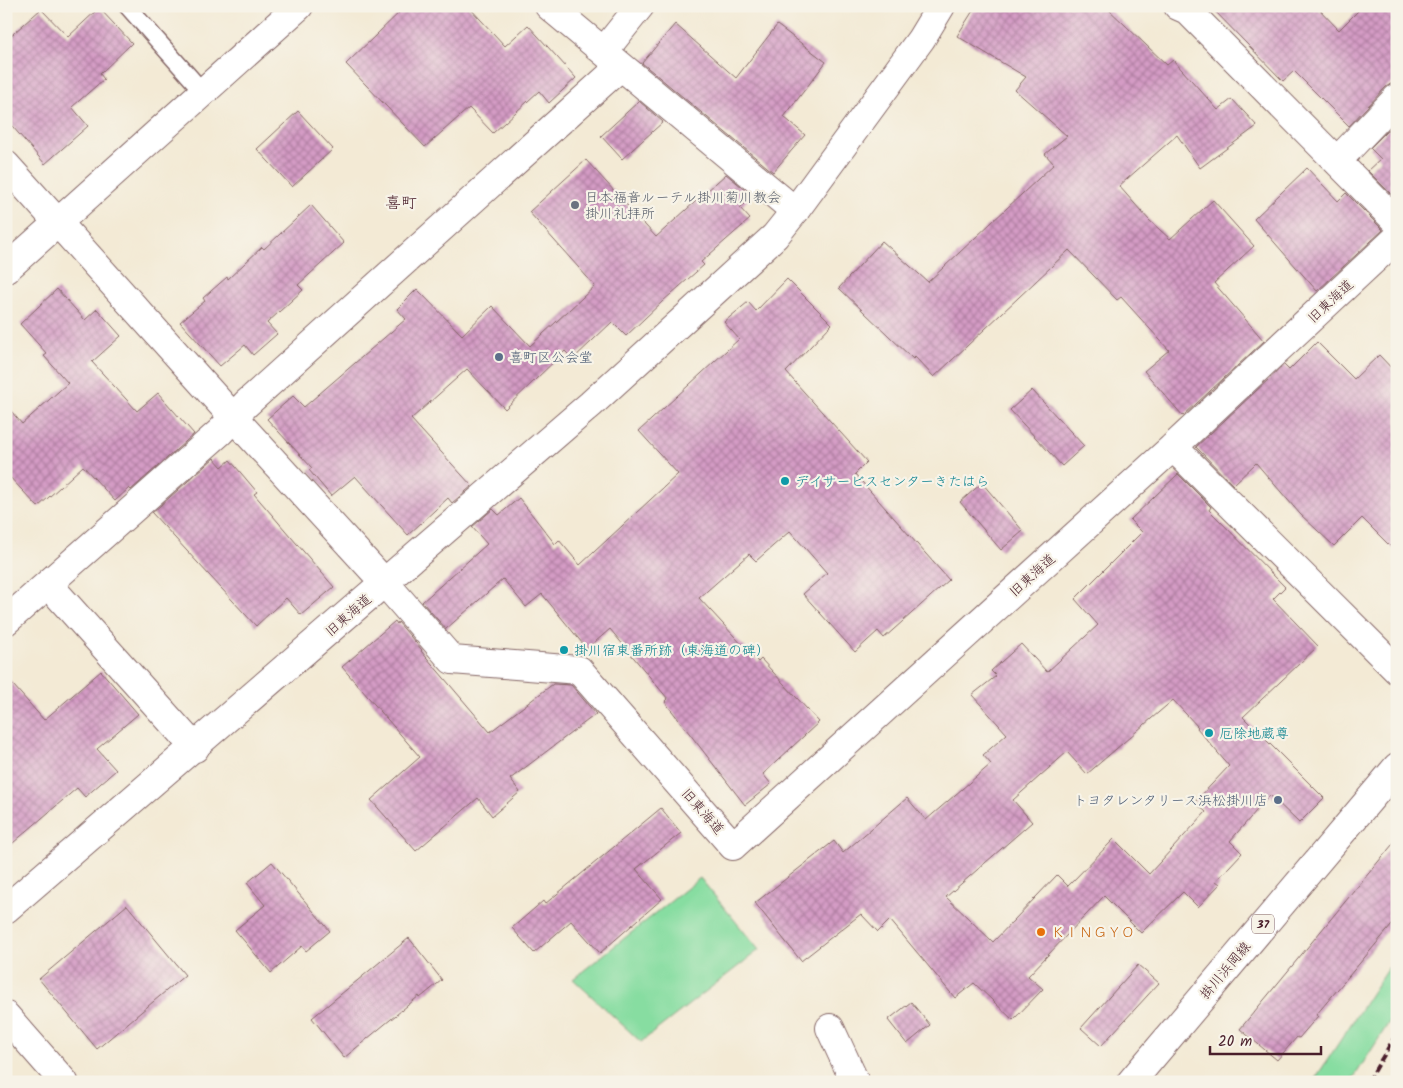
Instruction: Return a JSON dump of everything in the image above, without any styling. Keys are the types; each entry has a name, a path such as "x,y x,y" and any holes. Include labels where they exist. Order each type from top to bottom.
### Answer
{"street":[{"path":"6,269 299,6"},
{"path":"550,6 795,211"},
{"path":"6,621 220,432 233,417 612,59 640,6"},
{"path":"6,165 385,583 638,362 775,236 921,39 941,6"},
{"path":"1185,7 1397,222"},
{"path":"1337,160 1397,98"},
{"name":"旧東海道","path":"6,909 385,583 452,660 579,670 733,846 1174,447 1397,238"},
{"path":"1174,447 1397,670"},
{"path":"48,584 195,748"},
{"name":"掛川浜岡線","path":"1131,1082 1397,767"},
{"path":"6,1016 64,1082"},
{"path":"830,1028 855,1082"}],"lane":[{"path":"127,6 204,93"}],"green space":[{"path":"700,878 759,950 641,1042 573,979"},
{"path":"1397,954 1397,1010 1351,1082 1313,1082"}],"building":[{"path":"406,6 468,6 505,46 528,25 576,78 549,103 539,91 493,133 469,108 425,147 346,64"},
{"path":"976,6 1105,6 1167,65 1173,60 1218,110 1232,99 1257,126 1200,168 1177,135 1119,186 1149,220 1170,239 1213,200 1254,246 1214,283 1264,341 1183,416 1144,371 1169,350 1121,297 1117,300 1069,250 934,377 915,357 913,359 839,288 882,241 928,282 1054,164 1045,154 1067,136 1015,90 1026,77 957,36"},
{"path":"1210,6 1316,6 1339,30 1363,6 1397,6 1397,83 1392,83 1386,87 1349,126 1294,71 1283,81"},
{"path":"99,8 132,43 100,74 104,79 72,107 88,126 45,164 6,119 6,40 41,9 68,37"},
{"path":"675,24 736,78 777,25 826,62 784,117 805,135 773,172 642,63"},
{"path":"639,101 663,122 622,159 601,136"},
{"path":"298,111 333,149 292,187 257,149"},
{"path":"1397,121 1397,200 1368,171 1381,159 1370,148"},
{"path":"586,160 656,237 726,174 752,195 740,208 750,219 701,262 704,265 626,336 612,322 573,359 565,351 505,409 467,369 411,419 472,486 452,503 448,498 408,535 355,476 331,496 309,470 312,468 267,419 293,396 304,407 406,319 397,309 417,289 462,335 492,306 530,346 595,286 529,212"},
{"path":"1307,168 1338,201 1346,193 1383,230 1317,291 1254,219"},
{"path":"311,205 344,243 298,285 303,290 267,323 277,334 253,355 245,345 220,366 180,322 205,301 203,298 227,277 228,279 262,247 264,249"},
{"path":"787,279 832,324 786,372 867,462 855,474 949,580 884,638 878,631 855,652 803,594 827,573 790,531 756,561 749,554 699,598 758,662 761,659 819,722 763,774 771,784 745,805 665,702 668,699 610,629 587,649 542,594 526,607 503,579 446,629 422,602 487,544 472,527 493,509 499,515 519,498 555,544 559,540 580,565 678,474 639,431 739,339 724,322 748,302 756,311"},
{"path":"57,289 85,320 97,309 121,336 92,362 137,411 158,393 194,434 131,490 129,488 115,501 83,466 38,507 6,473 6,405 22,424 68,383 44,356 47,354 20,324"},
{"path":"1317,342 1354,379 1379,355 1397,374 1397,553 1362,518 1334,546 1300,514 1256,463 1233,485 1196,447 1284,365 1289,370"},
{"path":"1032,390 1084,446 1062,466 1010,410"},
{"path":"214,458 222,467 230,460 257,492 254,494 334,587 301,615 286,598 256,626 152,513"},
{"path":"1178,474 1211,507 1209,510 1285,587 1273,599 1318,646 1243,717 1324,798 1299,823 1270,795 1230,841 1242,853 1216,881 1220,884 1198,907 1183,892 1141,933 1104,896 1028,976 1043,989 1013,1020 974,983 955,998 890,920 878,932 861,914 801,961 755,903 834,841 843,853 907,798 926,820 991,764 983,755 1007,734 972,695 996,676 991,671 1021,644 1047,672 1098,625 1075,599 1142,532 1130,520","holes":["1173,700 1198,727 1229,766 1195,802 1206,812 1149,874 1114,839 1068,886 1057,875 993,942 946,897 1032,822 1013,800 1067,752 1087,774"]},
{"path":"982,483 1023,531 1001,550 960,502"},
{"path":"395,621 397,624 398,622 422,650 490,732 553,684 571,685 596,714 510,779 520,792 492,816 478,798 416,851 371,800 420,757 342,667"},
{"path":"101,671 138,714 97,749 116,770 85,797 77,788 6,849 6,677 44,720"},
{"path":"661,808 681,833 636,869 662,899 600,953 571,921 534,953 512,928 543,901 545,904"},
{"path":"1397,839 1397,919 1316,1015 1318,1016 1277,1060 1240,1029"},
{"path":"272,862 330,931 306,951 302,946 271,973 235,930 265,905 247,883"},
{"path":"127,905 185,975 97,1049 39,979"},
{"path":"409,938 442,980 420,998 419,996 344,1058 312,1018"},
{"path":"1138,965 1159,983 1101,1046 1081,1028"},
{"path":"911,1002 930,1025 907,1044 888,1020"}],"railway":[{"path":"1368,1082 1397,1033"}],"place":[{"name":"日本福音ルーテル掛川菊川教会 掛川礼拝所","path":"575,205"},
{"name":"喜町区公会堂","path":"499,357"},
{"name":"デイサービスセンターきたはら","path":"785,481"},
{"name":"掛川宿東番所跡（東海道の碑）","path":"564,650"},
{"name":"厄除地蔵尊","path":"1209,733"},
{"name":"トヨタレンタリース浜松掛川店","path":"1278,800"},
{"name":"ＫＩＮＧＹＯ","path":"1041,932"}],"district":[{"name":"喜町","path":"401,202"}]}
